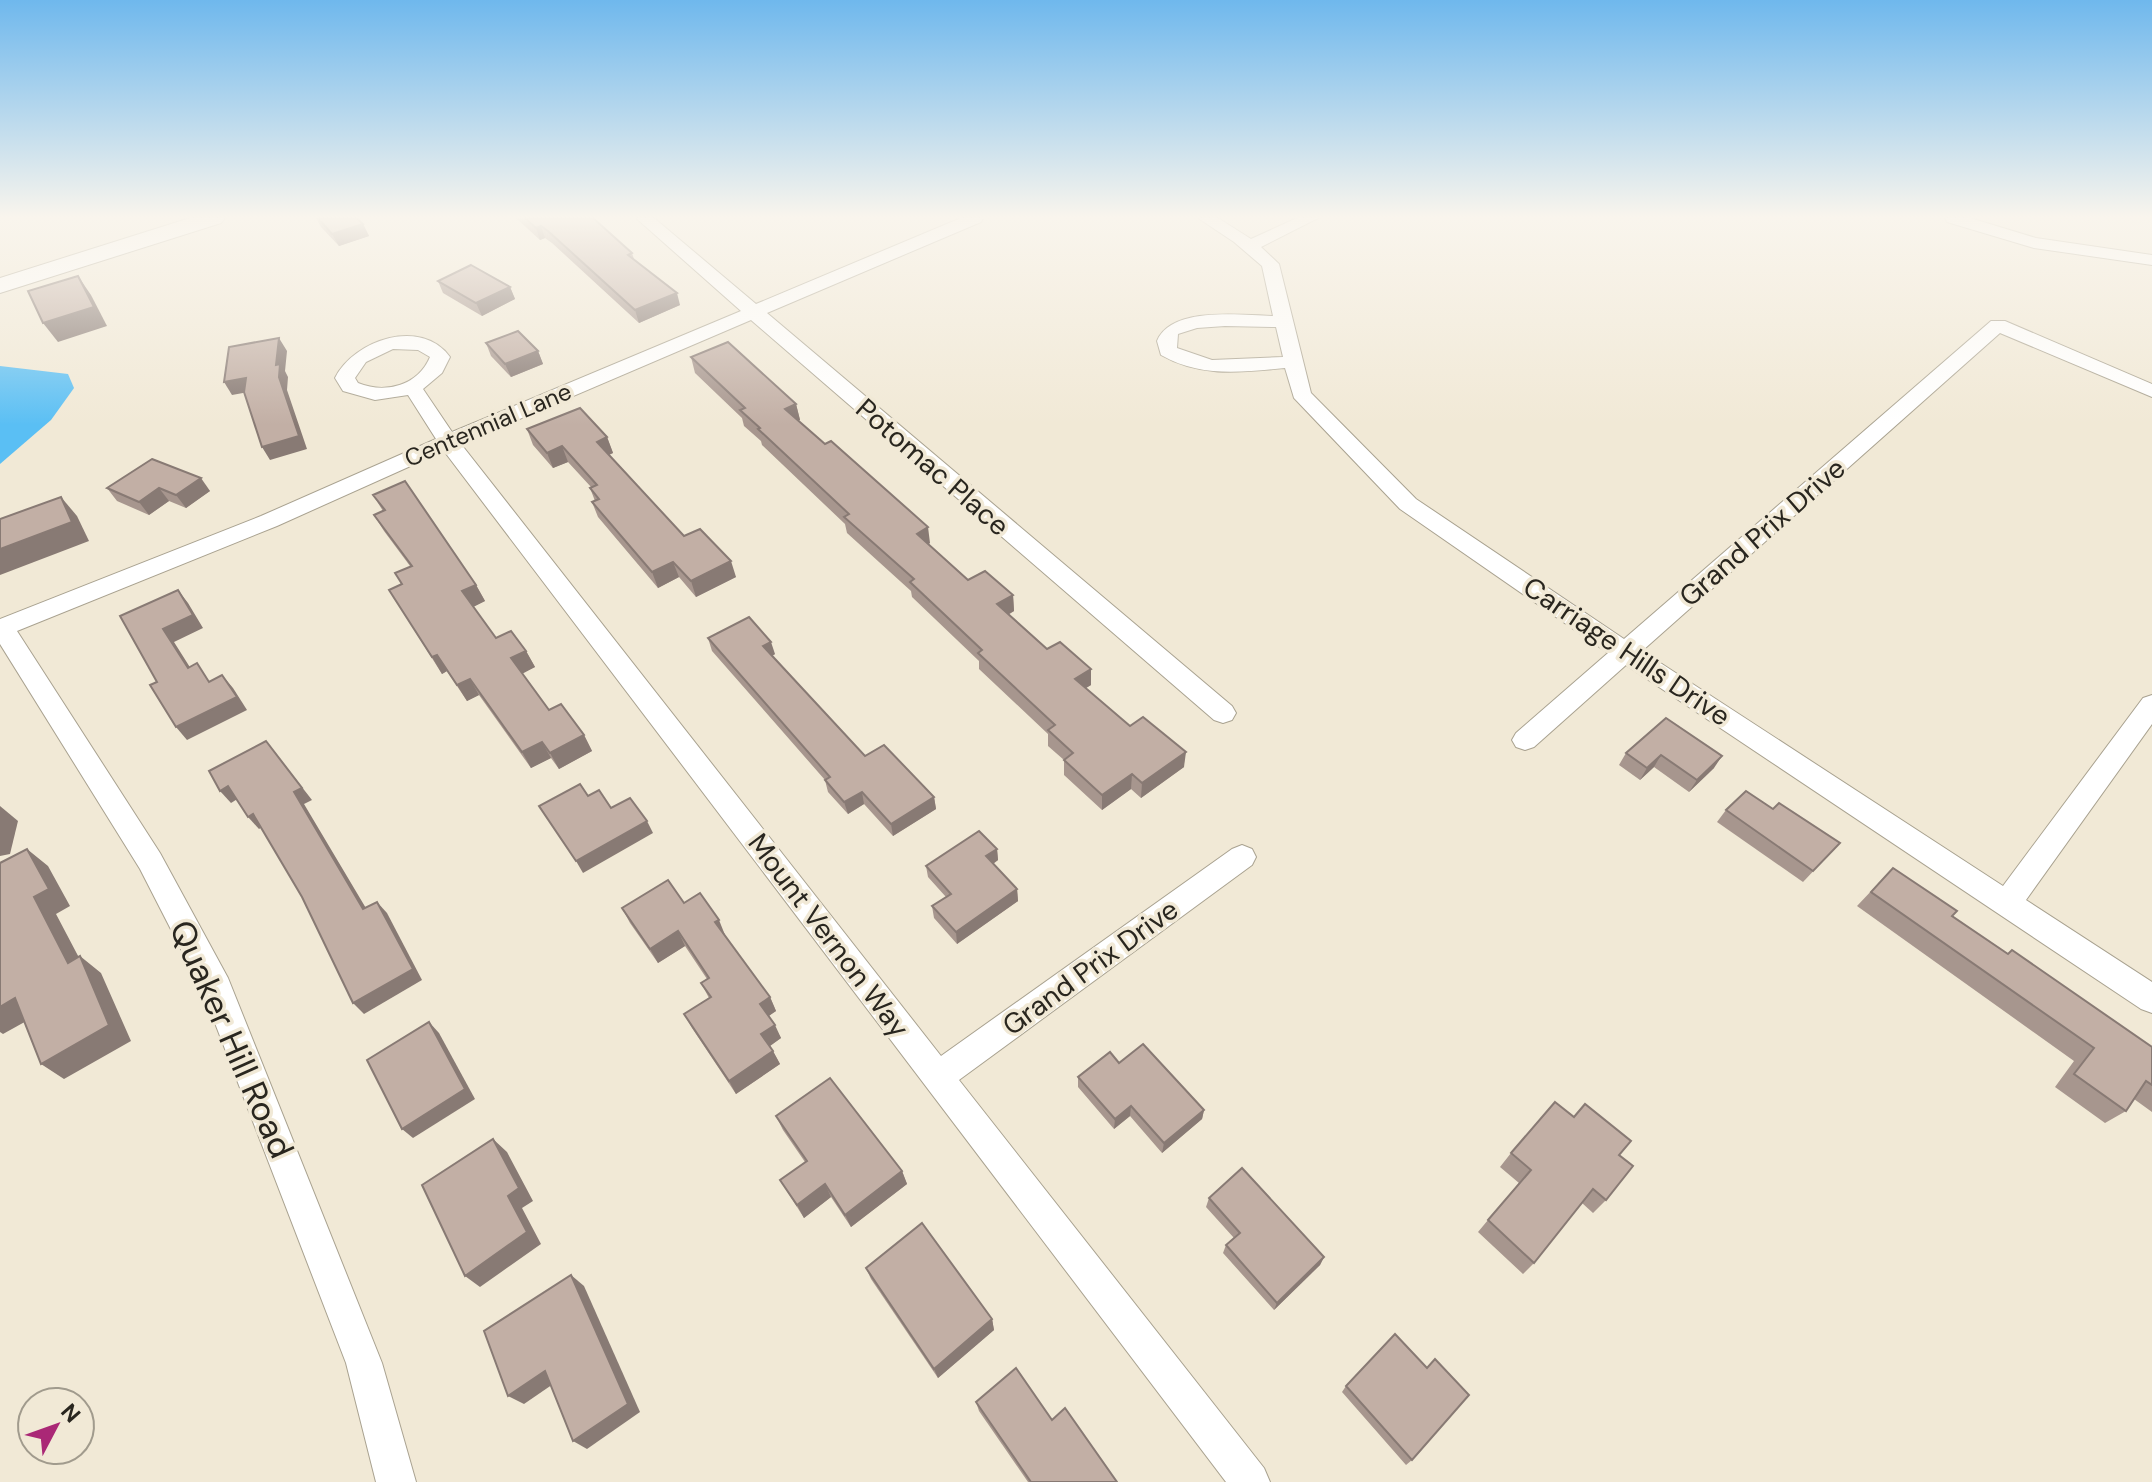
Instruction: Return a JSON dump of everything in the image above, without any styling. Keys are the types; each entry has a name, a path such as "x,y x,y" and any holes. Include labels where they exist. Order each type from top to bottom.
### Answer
{"street":[{"name":"Potomac Place","path":"724,287 1223,713"},
{"name":"Centennial Lane","path":"1,628 280,517 812,287"},
{"name":"Carriage Hills Drive","path":"1275,287 1301,394 1408,504 1625,652 2152,999"},
{"path":"1282,322 1195,323 1170,331 1166,341 1168,351 1201,366 1292,362"},
{"name":"Grand Prix Drive","path":"1525,740 1998,325 2152,391"},
{"name":"Mount Vernon Way","path":"412,387 448,442 1250,1482"},
{"name":"Quaker Hill Road","path":"1,628 150,861 217,988 364,1363 396,1482"},
{"path":"2007,903 2152,705"},
{"name":"Grand Prix Drive","path":"938,1077 1242,857"}],"water":[{"path":"0,366 68,374 74,388 51,420 0,464"}],"building":[{"path":"41,287 84,287 94,307 43,323 28,291"},
{"path":"449,287 510,287 476,303"},
{"path":"610,287 669,287 677,293 635,310"},
{"path":"518,331 538,351 505,364 486,343"},
{"path":"279,338 276,365 280,364 279,377 299,436 262,447 244,392 246,378 224,382 229,347"},
{"path":"728,342 796,404 785,409 825,444 831,441 928,527 917,534 968,580 985,571 1013,595 997,604 1047,649 1060,642 1091,669 1075,679 1130,726 1143,717 1186,752 1142,783 1132,774 1102,795 1064,760 1073,753 1048,730 1055,725 978,653 982,650 910,582 914,579 844,517 849,514 758,429 740,410 745,408 691,357"},
{"path":"580,408 607,437 597,442 684,536 700,529 731,561 691,581 673,562 652,572 592,502 599,499 590,488 597,485 562,446 547,453 527,429"},
{"path":"152,459 201,478 176,495 159,488 139,502 107,488"},
{"path":"405,481 476,585 462,591 496,638 511,631 526,651 511,658 549,710 561,704 584,735 550,753 542,742 522,752 470,679 457,685 437,655 432,657 389,590 402,584 395,573 412,566 374,515 385,510 373,495"},
{"path":"61,497 72,522 0,549 0,519"},
{"path":"178,590 193,615 163,629 188,668 197,663 209,682 222,675 237,697 176,727 150,685 157,682 120,616"},
{"path":"749,617 771,642 763,646 865,756 884,745 934,797 891,824 862,792 844,802 825,780 830,777 708,638"},
{"path":"1666,718 1722,756 1697,780 1661,755 1647,768 1626,753"},
{"path":"266,741 302,788 294,792 363,909 377,902 413,969 353,1003 302,897 253,814 248,817 228,786 220,791 209,771"},
{"path":"580,784 588,796 599,790 611,808 630,798 647,821 576,861 539,806"},
{"path":"1746,791 1773,809 1779,803 1840,843 1813,871 1726,810"},
{"path":"979,831 997,849 986,856 1017,889 956,932 932,906 951,894 926,866"},
{"path":"27,849 49,889 34,897 68,963 80,956 109,1025 41,1064 15,998 0,1007 0,863"},
{"path":"1893,868 1957,911 1952,916 2008,954 2012,950 2152,1047 2152,1085 2146,1081 2126,1111 2074,1074 2094,1048 1871,892"},
{"path":"668,880 684,903 700,893 719,920 715,922 770,997 760,1004 775,1025 761,1034 773,1051 729,1081 684,1014 711,997 701,983 709,978 678,931 650,949 622,908"},
{"path":"429,1022 465,1089 402,1129 367,1060"},
{"path":"1143,1044 1204,1110 1164,1143 1131,1106 1115,1119 1078,1077 1110,1052 1119,1063"},
{"path":"830,1078 902,1171 845,1215 825,1184 797,1205 780,1180 807,1161 776,1116"},
{"path":"1555,1102 1574,1117 1585,1104 1631,1141 1619,1155 1633,1166 1606,1200 1593,1189 1534,1263 1488,1220 1531,1170 1511,1153"},
{"path":"493,1139 519,1188 508,1196 527,1232 465,1276 422,1185"},
{"path":"1242,1168 1324,1257 1277,1303 1226,1245 1240,1233 1209,1198"},
{"path":"922,1223 992,1319 934,1369 866,1268"},
{"path":"571,1275 628,1404 573,1441 545,1371 508,1396 484,1331"},
{"path":"1395,1334 1427,1368 1435,1359 1469,1395 1412,1460 1346,1386"},
{"path":"1016,1368 1052,1420 1065,1408 1117,1482 1031,1482 976,1402"}]}
